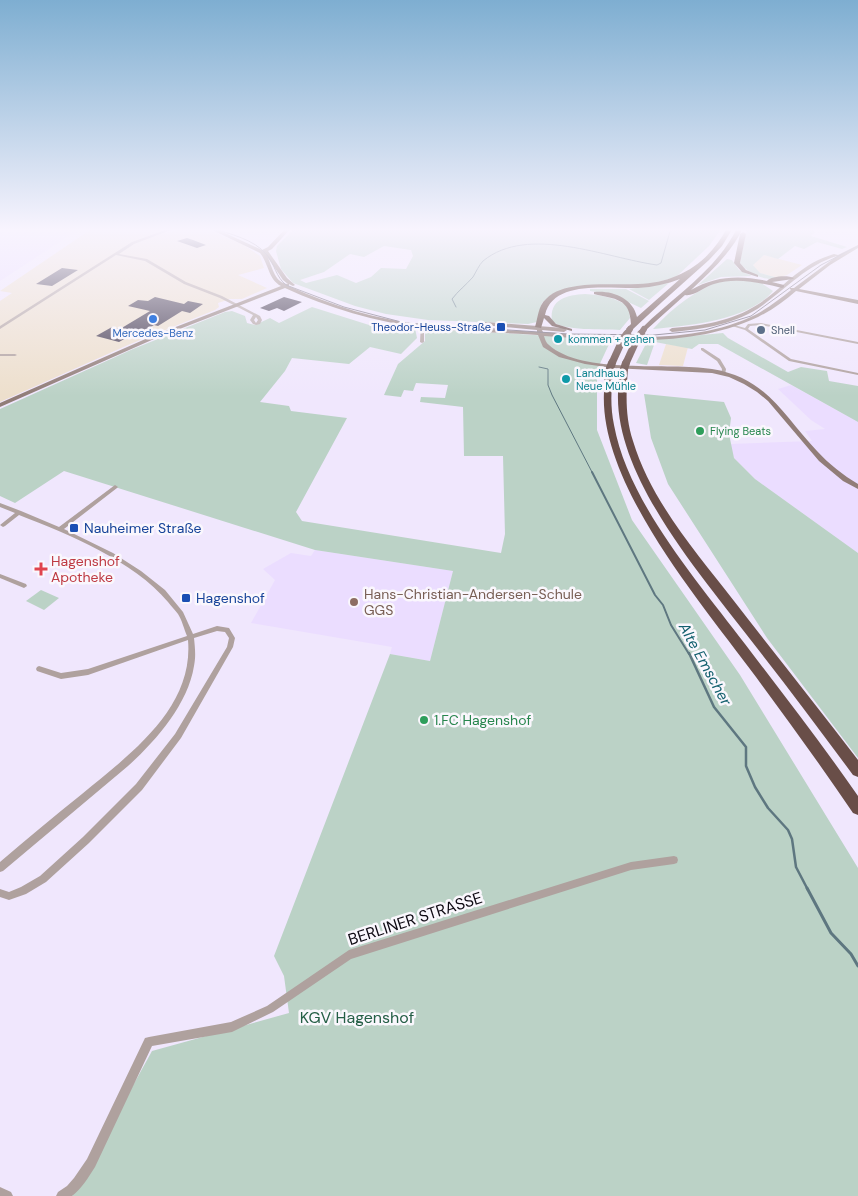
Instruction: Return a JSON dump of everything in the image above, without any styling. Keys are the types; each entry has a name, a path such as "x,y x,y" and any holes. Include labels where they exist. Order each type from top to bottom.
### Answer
{"highway":[{"path":"542,331 545,304 554,295 580,288 621,288 654,284"},
{"path":"678,284 655,303 632,327 622,341 611,365 607,396 610,426 619,458 638,497 689,577 817,748 858,808"},
{"path":"691,284 644,329 636,341 625,366 620,399 625,426 635,458 649,487 706,573 858,771"},
{"path":"663,310 706,284"},
{"path":"765,284 770,286 775,293"},
{"path":"777,284 783,285"},
{"path":"542,331 556,299 569,294 598,293 615,297 630,304 635,313 632,327"},
{"path":"547,317 554,325 570,330"}],"main road":[{"path":"272,290 275,284"},
{"path":"285,285 294,290 368,315 397,322 542,331 604,338 686,335 734,326 771,309 804,284"},
{"path":"0,405 152,338 285,285 370,314 422,324"},
{"path":"542,331 677,330 713,324 741,315 759,306 783,285 858,301"},
{"path":"272,290 294,290"},
{"path":"542,331 540,343 551,353 588,364 689,369 722,374 741,380 767,396 780,408 817,456 858,487"}],"street":[{"path":"0,328 69,284"},
{"path":"187,284 259,317 252,318 234,306"},
{"path":"754,318 761,324"},
{"path":"422,324 422,342"},
{"path":"746,329 749,325 761,324 858,342"},
{"path":"734,326 746,329 770,348 790,360 858,374"},
{"path":"702,349 721,363 724,369 722,374"},
{"path":"0,355 15,355"},
{"path":"60,529 115,487"},
{"path":"0,505 60,529 107,551 155,585 180,612 191,637 189,670 183,690 160,727 125,763 0,868"},
{"path":"2,524 19,512"},
{"path":"0,576 24,586"},
{"path":"0,893 9,896 23,891 43,879 115,812 160,761 178,736 230,646 232,638 228,630 217,628 88,672 61,676 39,669"},
{"name":"BERLINER STRASSE","path":"62,1196 76,1185 91,1163 149,1042 232,1027 270,1009 349,955 630,866 674,860"},
{"path":"0,1193 7,1196"}],"shaded area":[{"path":"11,284 258,284 267,288 242,299 230,299 218,303 219,307 215,310 128,345 0,402 0,301 12,293 0,291"},
{"path":"666,344 688,347 683,366 659,365"},
{"path":"791,385 858,422 858,553 755,479 734,458 730,444 812,441 805,431 825,429 811,420 778,389"},
{"name":"Hans-Christian-Andersen-Schule GGS","path":"315,550 453,571 430,661 390,654 392,647 251,623 275,580 263,569 291,553 311,556"}],"green space":[{"path":"295,284 652,284 588,286 552,294 542,303 537,322 528,324 428,320 386,314 355,306"},
{"path":"664,284 668,284 649,300 629,289"},
{"path":"714,284 763,284 773,291 763,301 734,315 718,320 653,329 669,313 704,288"},
{"path":"590,289 626,289 649,301 641,308 613,295 590,291"},
{"path":"585,294 608,297 624,304 629,307 630,318 620,330 574,328 552,321 553,308 556,303 566,297"},
{"name":"KGV Hagenshof","path":"312,307 385,330 395,325 415,328 417,338 401,354 370,347 349,364 292,358 285,371 260,402 289,406 291,411 347,418 296,512 302,521 501,553 505,534 503,456 464,456 463,407 420,402 421,397 445,398 448,385 416,383 413,391 404,390 401,397 384,395 398,364 425,341 425,328 611,340 597,370 597,430 632,520 740,675 858,868 858,1196 72,1196 152,1051 289,1013 284,976 274,956 390,654 430,661 453,571 315,550 64,471 15,503 0,496 0,409 133,349 225,312 232,311 245,316 247,323 255,325 270,318 279,323"},
{"path":"723,333 728,338 788,372 801,367 827,371 829,381 858,386 858,422 718,344 699,344 692,349 655,342 647,365 636,363 648,340"},
{"path":"644,394 724,402 731,418 729,434 734,458 755,479 858,553 858,758 767,638 668,484 651,438"},
{"path":"41,590 59,598 44,610 26,601"}],"building":[{"path":"36,284 56,284 52,286"},
{"name":"Mercedes-Benz","path":"155,297 184,304 188,301 203,304 190,313 182,311 158,326 154,325 139,334 135,333 119,342 96,336 112,327 120,329 150,311 128,306 138,300 148,301"},
{"path":"284,297 302,302 284,311 277,308 269,311 260,308"}],"waterway":[{"name":"Alte Emscher","path":"456,307 452,299 466,284"},
{"name":"Alte Emscher","path":"539,367 548,369 548,385 552,395 593,474"},
{"name":"Alte Emscher","path":"592,472 655,595 663,605 671,625 689,654"},
{"name":"Alte Emscher","path":"689,653 714,707 746,747 746,766 755,787 768,808 788,830 792,839 796,867 808,890"},
{"name":"Alte Emscher","path":"807,888 831,933 851,954 858,966"}],"tram line":[{"path":"285,284 344,307 405,323 568,334 654,335 705,330 751,316 795,284"}],"place":[{"name":"Mercedes-Benz","path":"153,319"},
{"name":"Theodor-Heuss-Straße","path":"501,327"},
{"name":"Shell","path":"761,330"},
{"name":"kommen + gehen","path":"558,339"},
{"name":"Landhaus Neue Mühle","path":"566,379"},
{"name":"Flying Beats","path":"700,431"},
{"name":"Nauheimer Straße","path":"74,528"},
{"name":"Hagenshof Apotheke","path":"41,569"},
{"name":"Hagenshof","path":"186,598"},
{"name":"Hans-Christian-Andersen-Schule GGS","path":"354,602"},
{"name":"1.FC Hagenshof","path":"424,720"}]}
